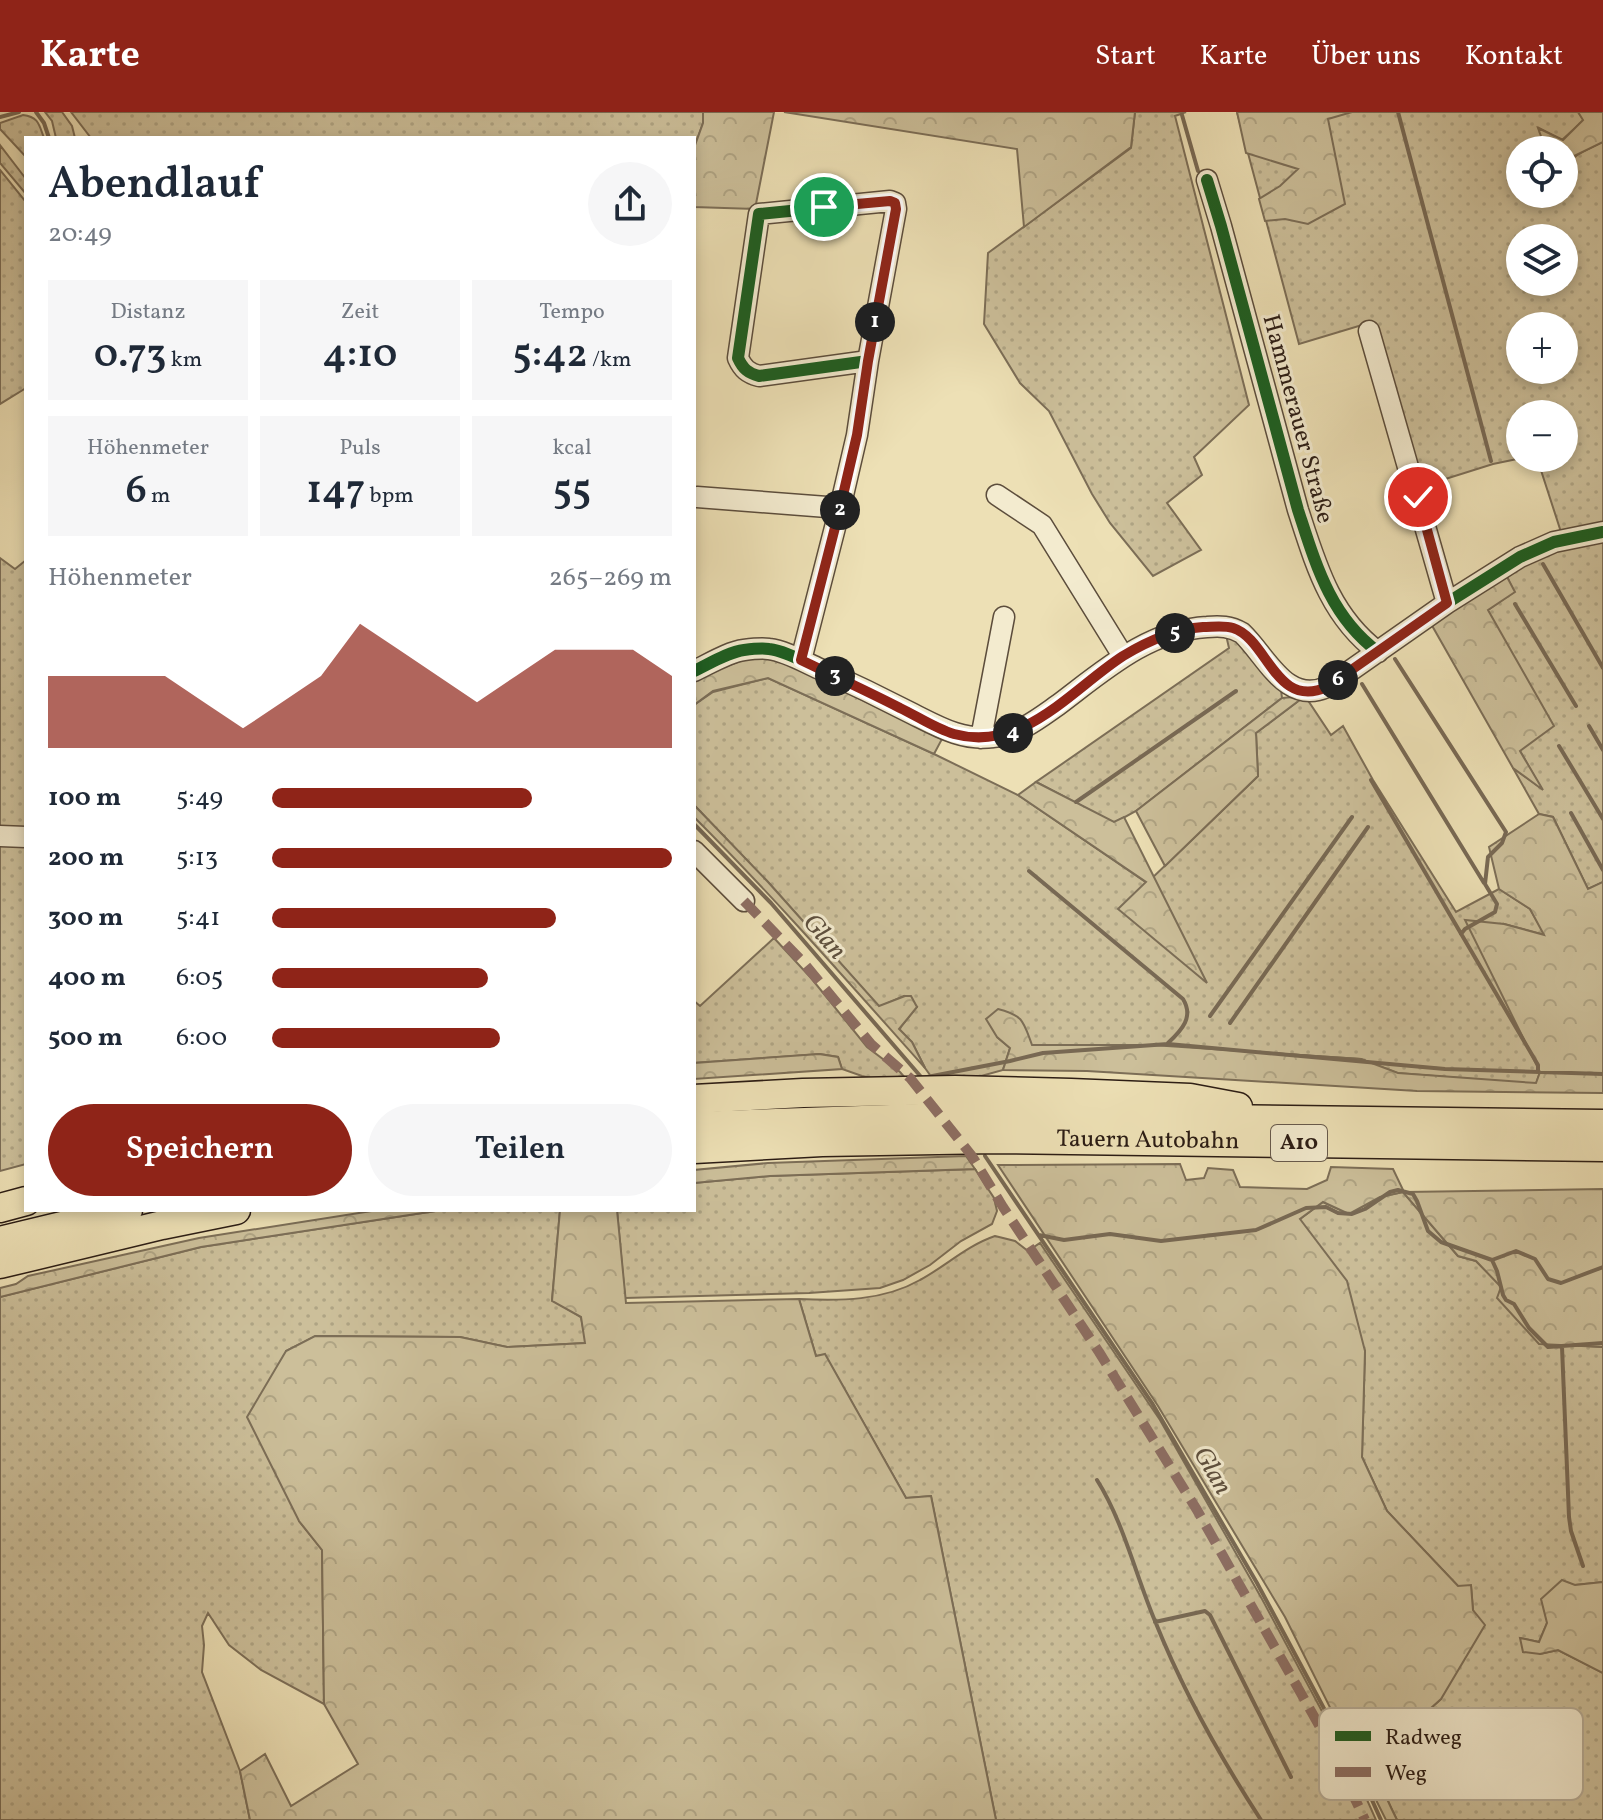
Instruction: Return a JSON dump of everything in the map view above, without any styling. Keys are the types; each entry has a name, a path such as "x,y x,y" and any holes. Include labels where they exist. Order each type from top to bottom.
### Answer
{"highway":[{"path":"696,1099 955,1090 1071,1093 1190,1098 1317,1120"},
{"name":"A10","path":"696,1126 976,1116 1603,1124"},
{"name":"Tauern Autobahn","path":"696,1149 822,1142 995,1139 1603,1147"},
{"path":"0,1208 24,1202"},
{"path":"0,1241 120,1212"},
{"path":"0,1264 226,1212"}],"street":[{"name":"Hammerauer Straße","path":"1207,180 1312,553 1327,592 1340,613 1360,639 1378,652"},
{"path":"801,660 857,435 896,209 895,203 890,201 759,214 738,358 743,368 759,376 868,361"},
{"path":"1369,331 1447,603"},
{"path":"997,495 1042,525 1123,656"},
{"path":"697,497 840,508"},
{"path":"696,670 740,650 768,649 801,660 953,734 997,737 1013,733 1040,718 1123,656 1143,646 1180,631 1223,626 1234,628 1248,639 1288,684 1309,692 1317,691 1447,603 1535,549 1577,536 1603,532"},
{"path":"981,738 1004,617"},
{"path":"0,836 24,837"},
{"path":"696,853 744,901"}],"green space":[{"path":"45,112 62,112 72,126 74,136 56,136 52,121"},
{"path":"71,112 703,112 703,123 696,142 696,136 89,136"},
{"path":"703,112 774,112 755,209 696,207 696,142 703,123"},
{"path":"784,112 1135,112 1131,147 1024,227 1017,149"},
{"path":"1135,112 1186,112 1175,116 1249,405 1194,457 1202,475 1167,503 1201,550 1153,576 1110,523 1049,411 1020,383 984,324 988,253 1131,148"},
{"path":"1237,112 1578,112 1584,120 1566,136 1554,136 1539,128 1542,136 1506,136 1506,208 1578,208 1578,154 1603,142 1603,524 1561,532 1542,472 1578,472 1578,400 1506,400 1506,461 1420,487 1372,322 1299,344"},
{"path":"1237,112 1352,112 1328,119 1345,204 1308,224 1285,219 1265,221 1259,199 1280,186 1298,169 1246,153"},
{"path":"1578,112 1603,112 1603,142 1578,154 1578,136 1567,136 1583,120"},
{"path":"28,116 35,120 43,136 24,136 24,155 0,129 0,123"},
{"path":"1538,128 1555,136 1541,136"},
{"path":"0,145 24,176 24,192 0,163"},
{"path":"0,170 24,200 24,389 0,404"},
{"path":"1603,539 1603,882 1588,889 1553,817 1539,814 1513,768 1541,788 1520,751 1488,610 1514,592 1506,575 1531,557"},
{"path":"0,558 15,569 24,562 24,1165 0,1171"},
{"path":"1506,575 1515,592 1488,610 1554,726 1520,751 1543,790 1513,768 1430,622"},
{"path":"1226,635 1233,637 1281,690 1282,698 1136,811 1114,823 1036,782 1229,648"},
{"path":"754,656 779,659 942,739 934,754 768,678 713,691 696,704 696,677"},
{"path":"768,678 1018,795 1147,883 1258,776 1256,733 1305,696 1331,735 1343,726 1456,912 1499,889 1530,909 1545,935 1504,924 1540,1072 1536,1084 1397,1073 1361,1059 1152,1045 1031,1045 997,1037 1010,1048 1003,1070 974,1078 933,1079 912,1042 899,1029 917,1007 904,996 879,1007 768,882 696,807 696,704 713,692"},
{"path":"1305,696 1256,733 1258,776 1165,866 1136,811 1282,698"},
{"path":"1036,782 1114,822 1124,817 1207,983 1118,909 1146,882 1018,795"},
{"path":"696,807 879,1006 911,996 917,1007 899,1029 912,1042 925,1068 783,910 696,819"},
{"path":"1539,814 1553,817 1588,889 1603,882 1603,1093 1417,1091 1087,1071 1003,1070 1010,1048 997,1037 986,1019 998,1009 1013,1014 1021,1021 1032,1045 1152,1045 1361,1059 1398,1073 1536,1083 1540,1072 1465,920 1504,924 1544,935 1530,909 1499,889 1489,847"},
{"path":"774,938 867,1047 907,1080 862,1076 842,1069 838,1057 820,1054 696,1063 696,1003 700,1006"},
{"path":"819,1054 838,1057 842,1069 696,1079 696,1063"},
{"path":"966,1156 975,1169 770,1176 696,1183 696,1170 768,1163"},
{"path":"1180,1164 1186,1180 1204,1178 1208,1168 1233,1170 1240,1187 1307,1189 1327,1180 1331,1167 1393,1169 1404,1192 1603,1189 1603,1347 1539,1344 1497,1298 1501,1287 1476,1261 1458,1256 1403,1192 1380,1197 1349,1214 1323,1202 1300,1219 1347,1281 1365,1351 1362,1457 1387,1511 1458,1586 1471,1585 1473,1610 1485,1625 1441,1699 1431,1708 1330,1708 1285,1617 1158,1406 998,1165"},
{"path":"975,1169 994,1198 997,1211 992,1224 961,1241 930,1265 880,1288 625,1298 617,1212 696,1212 696,1183 770,1176"},
{"path":"1403,1192 1458,1256 1476,1261 1502,1287 1539,1343 1603,1347 1603,1582 1575,1585 1547,1623 1539,1642 1520,1638 1540,1654 1558,1650 1603,1673 1603,1820 1397,1820 1388,1800 1583,1800 1583,1708 1431,1708 1441,1699 1473,1610 1471,1586 1458,1586 1387,1511 1362,1457 1365,1351 1300,1219 1323,1202 1349,1214 1380,1197"},
{"path":"365,1212 429,1212 201,1247 0,1297 0,1288 16,1284 28,1276 199,1238"},
{"path":"429,1212 560,1212 552,1300 581,1317 586,1343 507,1347 460,1337 316,1336 286,1351 299,1521 322,1550 324,1704 261,1670 229,1645 208,1613 202,1626 202,1672 240,1771 250,1820 0,1820 0,1297 201,1247"},
{"path":"560,1212 617,1212 626,1303 799,1299 816,1356 825,1354 906,1498 931,1496 996,1820 250,1820 240,1771 265,1754 291,1806 358,1764 324,1704 322,1550 299,1521 247,1417 286,1351 315,1336 460,1337 507,1347 585,1343 581,1317 552,1301"},
{"path":"995,1236 1015,1241 1028,1251 1040,1243 1160,1420 1320,1708 1319,1800 1367,1800 1376,1820 996,1820 931,1496 906,1498 825,1355 816,1356 799,1299 846,1299 891,1292 920,1280"},
{"path":"1562,1580 1575,1585 1603,1582 1603,1673 1558,1650 1540,1654 1523,1652 1520,1638 1539,1642 1547,1623 1541,1599"},
{"path":"1376,1800 1387,1800 1397,1820 1386,1820"}],"waterway":[{"name":"Glan","path":"0,117 19,112"},
{"name":"Glan","path":"36,112 48,136"},
{"path":"1398,112 1491,461"},
{"path":"1182,115 1198,171"},
{"path":"1543,564 1603,668"},
{"path":"1515,604 1576,706"},
{"path":"1395,659 1506,832 1502,843 1488,857 1485,884 1497,904 1495,912 1461,934"},
{"path":"1362,684 1484,883"},
{"path":"1076,802 1236,691"},
{"path":"1589,726 1603,750"},
{"path":"1559,746 1603,819"},
{"path":"1371,780 1538,1065 1538,1071"},
{"path":"1571,813 1603,870"},
{"path":"1210,1016 1352,817"},
{"path":"696,826 771,903 922,1078 1043,1053 1168,1044 1445,1069 1603,1074"},
{"path":"1230,1023 1368,827"},
{"path":"1029,871 1183,999 1187,1017 1182,1028 1168,1043"},
{"name":"Glan","path":"985,1156 1152,1403 1257,1583 1324,1708"},
{"path":"1039,1235 1064,1240 1110,1234 1161,1241 1256,1230 1306,1208 1326,1207 1338,1213 1352,1214 1398,1190 1413,1194 1428,1231 1441,1242 1492,1260 1506,1300 1514,1304 1529,1328 1548,1347 1603,1343"},
{"path":"1492,1260 1516,1251 1535,1259 1548,1279 1561,1283 1603,1267"},
{"path":"1562,1347 1569,1517 1583,1566"},
{"path":"1097,1480 1114,1513 1148,1604 1190,1698 1261,1820"},
{"path":"1155,1622 1205,1611 1210,1615 1291,1777"},
{"name":"Glan","path":"1372,1800 1381,1820"}],"marked path":[{"path":"744,901 803,962 871,1044 910,1078 972,1156 1197,1510 1319,1725"},
{"path":"1355,1800 1365,1820"}],"cycle path":[{"path":"1207,180 1311,550 1336,606 1378,652"},
{"path":"801,660 857,435 896,209 895,203 890,201 759,214 738,358 742,365 759,376 868,361"},
{"path":"696,670 738,651 775,650 942,728 982,738 1011,733 1035,721 1146,644 1185,630 1221,627 1242,633 1278,676 1289,684 1300,690 1313,691 1327,687 1447,603 1520,557 1554,542 1603,532"}],"route":[{"path":"824,207 890,201 895,203 896,209 857,435 801,660 953,734 981,738 1013,733 1040,718 1123,656 1163,637 1199,627 1234,628 1248,639 1288,684 1309,692 1317,691 1447,603 1418,497"}]}
